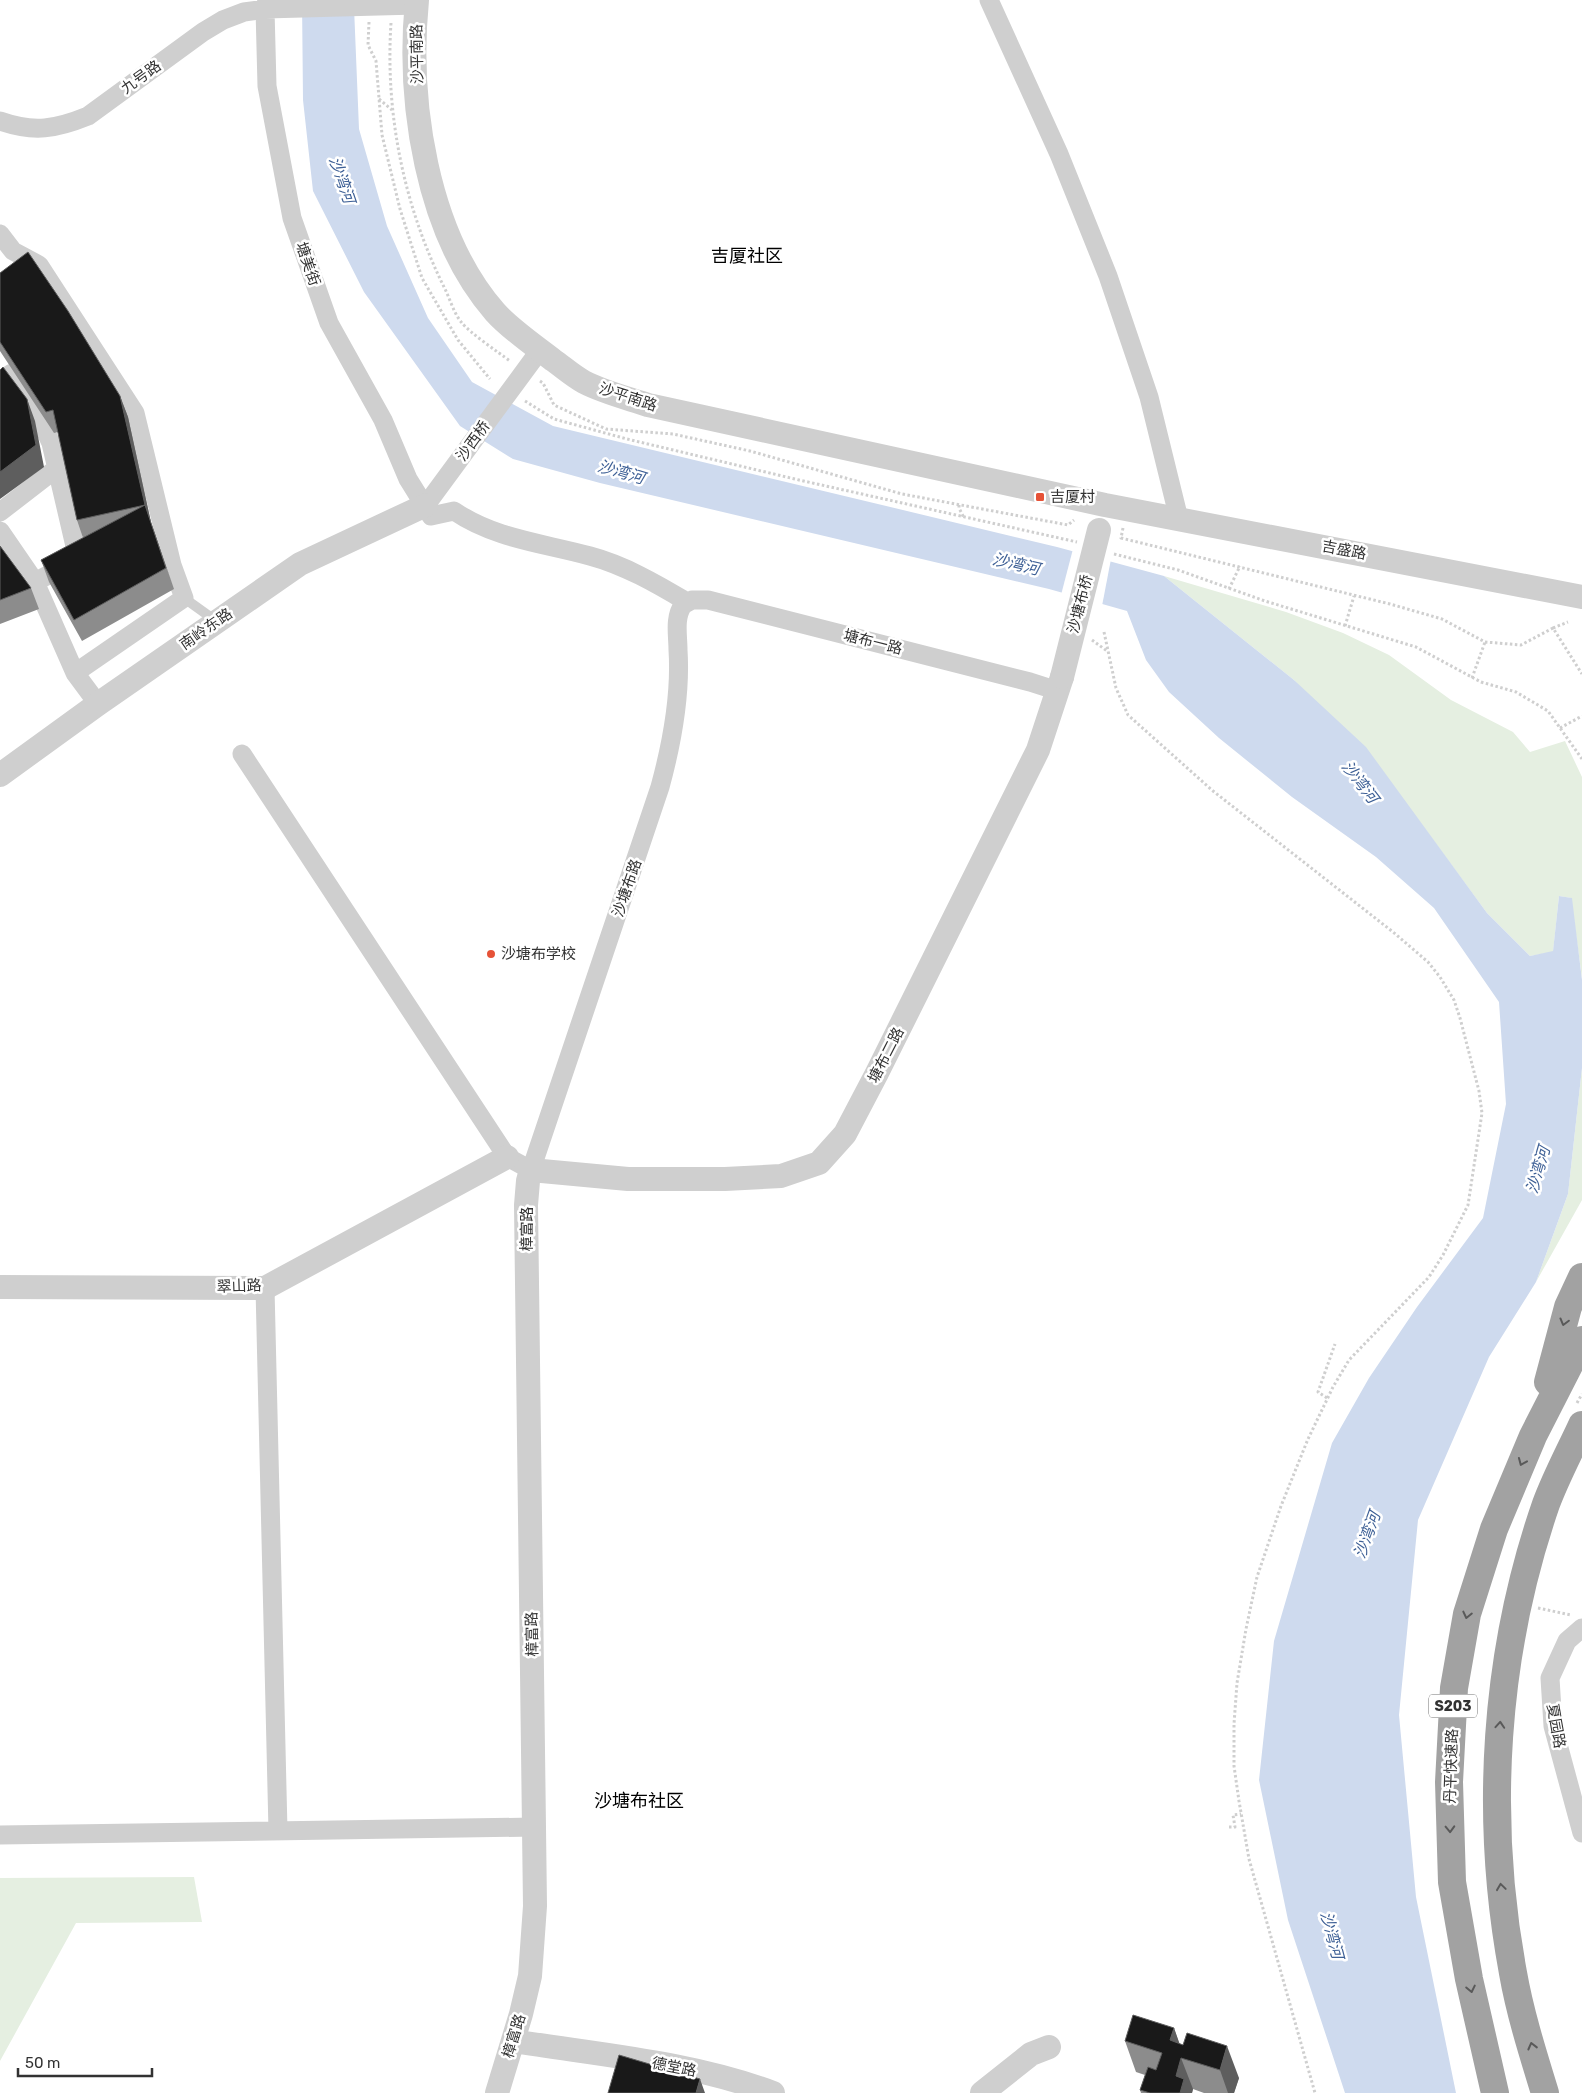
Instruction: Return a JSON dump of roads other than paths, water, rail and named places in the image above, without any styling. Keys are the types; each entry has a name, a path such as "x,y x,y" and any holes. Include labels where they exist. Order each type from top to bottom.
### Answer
{"highway":[{"path":"1533,1436 1568,1307 1582,1277"},
{"name":"丹平快速路","path":"1494,2093 1469,1979 1452,1882 1449,1782 1454,1688 1467,1614 1494,1529 1533,1436 1582,1340"},
{"path":"1545,2093 1513,1974 1500,1880 1495,1806 1502,1694 1517,1600 1547,1503 1582,1425"},
{"path":"1502,1694 1526,1602 1557,1511 1582,1458"}],"street":[{"path":"989,0 1059,154 1108,276 1149,397 1179,519"},
{"name":"九号路","path":"0,121 20,128 44,129 66,125 88,116 203,32 223,20 244,12 270,6 370,13 417,2"},
{"name":"沙平南路","path":"417,2 415,48 418,111 426,158 444,223 463,263 496,312 540,350 584,382 648,406 1105,505"},
{"name":"塘美街","path":"270,6 267,86 292,218 329,323 383,420 408,479 426,505"},
{"path":"0,234 13,251 39,265 78,331 135,413 170,556 184,598 74,674"},
{"path":"23,276 39,265"},
{"name":"沙西桥","path":"426,505 540,350"},
{"path":"12,373 9,375 43,426 51,443 78,559 35,582"},
{"path":"0,512 57,468"},
{"path":"426,505 432,516 454,511 468,520 517,540 592,556 635,574 687,602"},
{"name":"南岭东路","path":"0,775 98,704 300,564 426,505"},
{"name":"吉盛路","path":"1105,505 1582,597"},
{"name":"沙塘布桥","path":"1060,684 1105,505"},
{"path":"0,532 35,582 74,674 98,704"},
{"name":"塘布一路","path":"687,602 708,600 1030,682 1060,684"},
{"name":"沙塘布路","path":"531,1170 660,787 670,748 678,693 677,621 680,610 687,602"},
{"name":"塘布二路","path":"531,1170 628,1179 725,1179 781,1176 819,1163 845,1134 882,1064 1038,750 1060,684"},
{"path":"242,754 507,1157 531,1170"},
{"name":"翠山路","path":"0,1287 265,1288 507,1157"},
{"name":"樟富路","path":"497,2093 530,1976 534,1942 526,1205 531,1170"},
{"path":"265,1288 278,1831"},
{"name":"夏园路","path":"1577,1622 1550,1678 1553,1726 1582,1833"},
{"path":"0,1835 534,1827"},
{"name":"德堂路","path":"513,2041 677,2067 742,2082 773,2093"},
{"path":"982,2093 1031,2054 1049,2047"}],"lane":[{"path":"184,598 217,622"}],"water":[{"name":"沙湾河","path":"302,0 354,7 359,129 387,226 428,318 472,382 553,426 1057,547 1164,576 1294,680 1366,747 1487,913 1530,956 1553,951 1559,896 1572,898 1582,980 1582,1068 1568,1194 1536,1282 1489,1357 1418,1520 1399,1715 1416,1897 1456,2093 1345,2093 1288,1920 1259,1780 1274,1641 1332,1443 1369,1378 1417,1307 1483,1218 1506,1104 1499,1002 1434,908 1376,857 1292,797 1219,738 1169,692 1146,660 1127,611 1049,589 600,483 513,459 460,426 364,292 313,191 303,100"}],"place":[{"name":"吉厦村","path":"1040,497"},
{"name":"沙塘布学校","path":"491,954"}],"district":[{"name":"吉厦社区","path":"747,256"},
{"name":"沙塘布社区","path":"639,1801"}]}
